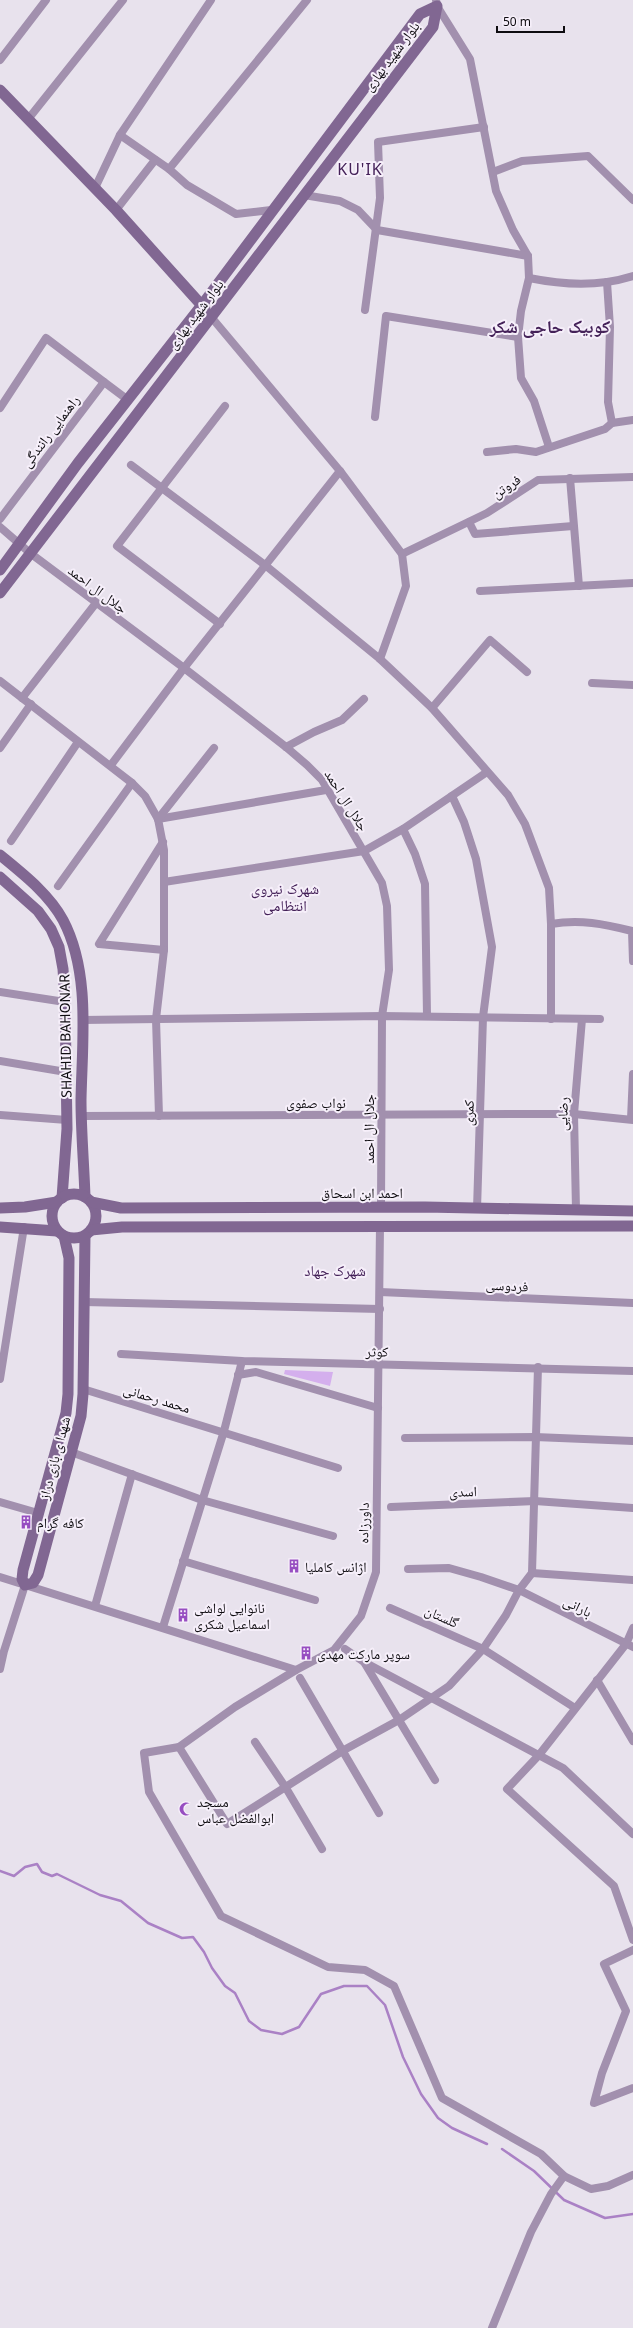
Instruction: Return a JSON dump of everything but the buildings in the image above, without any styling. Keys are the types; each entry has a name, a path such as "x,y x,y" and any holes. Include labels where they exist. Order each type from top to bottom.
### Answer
{"street":[{"path":"0,60 46,0"},
{"path":"29,118 123,0"},
{"path":"95,188 120,135 212,0"},
{"path":"169,170 307,0"},
{"path":"437,3 470,59 496,191 513,230 528,256 529,278 521,311 518,337 521,378 534,402 549,447"},
{"name":"بلوار شهید بهاری","path":"0,593 212,318 432,27 437,3"},
{"name":"بلوار شهید بهاری","path":"0,570 128,400 202,305 271,210 420,14 437,3"},
{"path":"0,90 29,118 116,210 202,305 340,471 402,554 406,586 380,659"},
{"path":"365,310 377,230 380,198 378,142 484,127"},
{"path":"120,135 169,170 187,185 236,214 271,210 284,221"},
{"path":"493,172 522,160 588,156 633,200"},
{"path":"116,210 155,160"},
{"path":"304,195 327,197 340,201 358,210 377,230 528,256"},
{"path":"529,278 577,285 607,282 633,276"},
{"path":"607,282 610,327 608,402 612,423"},
{"path":"375,416 386,316 518,337"},
{"path":"0,408 46,338 128,400"},
{"name":"راهنمایی رانندگی","path":"0,519 104,382"},
{"path":"220,624 117,546 225,406"},
{"path":"487,452 516,448 536,452 604,429 612,423 633,420"},
{"path":"131,465 265,565 380,659 432,708 508,795 525,824 549,888 551,924 551,1018"},
{"path":"111,765 184,668 340,471"},
{"name":"فروتن","path":"402,554 487,513 538,480 633,477"},
{"path":"570,478 579,586"},
{"path":"469,522 475,534 573,526"},
{"path":"0,527 19,543"},
{"name":"جلال ال احمد","path":"19,543 30,553 184,668 286,747 322,780 326,790 382,883 386,906 389,970 382,1016 382,1207"},
{"path":"480,590 633,583"},
{"path":"22,698 96,603"},
{"path":"432,708 490,640 527,672"},
{"path":"0,682 31,704 78,742 111,765 132,783 145,796 158,819 164,842 164,950 156,1018 159,1116"},
{"path":"592,683 633,685"},
{"path":"286,747 314,732 342,720 364,699"},
{"path":"0,748 31,704"},
{"path":"12,841 78,742"},
{"path":"158,819 214,748"},
{"path":"164,882 364,851 402,829 487,772"},
{"path":"58,886 132,783"},
{"path":"158,819 326,790"},
{"name":"کمری","path":"452,796 464,822 476,859 492,947 483,1017 477,1209"},
{"path":"402,829 415,854 425,884 427,1016"},
{"path":"164,842 98,944 164,950"},
{"name":"SHAHID BAHONAR","path":"0,856 49,900 63,919 73,941 78,963 81,999 81,1116 88,1200"},
{"name":"SHAHID BAHONAR","path":"0,877 38,911 51,929 59,948 63,969 67,1120 59,1200"},
{"path":"551,924 568,921 598,922 632,931 633,961"},
{"path":"0,992 65,1001 74,1004 81,999"},
{"path":"65,1027 75,1024 156,1018 427,1016 600,1019"},
{"name":"رضایی","path":"576,1210 574,1114 582,1019"},
{"path":"0,1061 66,1072"},
{"path":"632,1120 633,1074"},
{"name":"نواب صفوی","path":"81,1116 574,1114 632,1120"},
{"path":"0,1115 67,1120"},
{"path":"0,1208 25,1207 59,1200 73,1194 88,1200 96,1216 88,1233"},
{"path":"59,1200 54,1208 52,1220 61,1233"},
{"name":"احمد ابن اسحاق","path":"88,1200 121,1208 382,1207 633,1211"},
{"name":"داورزاده","path":"178,1747 235,1707 296,1670 334,1650 361,1616 376,1572 380,1226"},
{"path":"0,1227 24,1227 61,1233 78,1238 88,1233 122,1227 633,1226"},
{"path":"0,1378 24,1227"},
{"name":"شهدا ی بازی دراز","path":"61,1233 69,1258 68,1394 66,1413 23,1570 22,1579 25,1585 33,1583 38,1575 81,1416 83,1389 84,1302 88,1233"},
{"name":"فردوسی","path":"380,1292 633,1303"},
{"path":"84,1302 380,1309"},
{"name":"کوثر","path":"121,1354 242,1361 538,1367 633,1371"},
{"path":"163,1627 224,1431 242,1361"},
{"path":"538,1367 532,1573 519,1590 506,1615 483,1649 449,1686 400,1720 344,1750 227,1824 178,1747 144,1753 149,1792 220,1916 328,1968 365,1970 394,1986 442,2098 541,2154 564,2176 591,2189 608,2186 633,2175"},
{"path":"238,1375 256,1372 378,1408"},
{"name":"محمد رحمانی","path":"83,1389 224,1431 338,1468"},
{"path":"405,1438 535,1437 633,1441"},
{"path":"71,1452 202,1500 333,1536"},
{"path":"95,1606 132,1474"},
{"name":"اسدی","path":"392,1507 535,1501 633,1508"},
{"path":"0,1502 38,1513"},
{"path":"184,1561 316,1600"},
{"name":"بارانی","path":"408,1569 449,1568 519,1590 629,1645"},
{"path":"532,1573 633,1580"},
{"path":"0,1577 296,1670"},
{"path":"0,1669 2,1650 25,1585"},
{"name":"گلستان","path":"390,1608 483,1649 575,1708"},
{"path":"633,1628 629,1645 597,1680 539,1755 507,1789 614,1886 633,1940"},
{"path":"344,1649 364,1662 563,1768 633,1834"},
{"path":"364,1662 435,1780"},
{"path":"300,1678 344,1750 379,1813"},
{"path":"597,1680 633,1741"},
{"path":"255,1742 286,1788 322,1849"},
{"path":"633,1950 604,1964 626,2011 602,2073 594,2103 633,2088"},
{"path":"492,2328 531,2232 550,2194 564,2176"}],"shaded area":[{"path":"285,1370 333,1372 330,1386 284,1374"}],"waterway":[{"path":"0,1871 14,1876 25,1867 37,1864 42,1872 52,1876 57,1874 100,1895 121,1901 148,1923 182,1938 193,1937 225,1986 235,1993 249,2021 261,2030 282,2034 299,2027 321,1994 344,1986 367,1986 385,2005 403,2057 421,2094 438,2118 452,2128 487,2144"},
{"path":"502,2149 534,2171 564,2200 605,2218 633,2214"}],"place":[{"name":"کافه گرام","path":"26,1522"},
{"name":"اژانس کاملیا","path":"294,1566"},
{"name":"نانوایی لواشی اسماعیل شکری","path":"183,1615"},
{"name":"سوپر مارکت مهدی","path":"306,1653"},
{"name":"مسجد ابوالفضل عباس","path":"186,1809"}],"district":[{"name":"KU'IK","path":"360,169"},
{"name":"کوبیک حاجی شکر","path":"550,326"},
{"name":"شهرک نیروی انتظامی","path":"285,896"},
{"name":"شهرک جهاد","path":"335,1270"}]}
